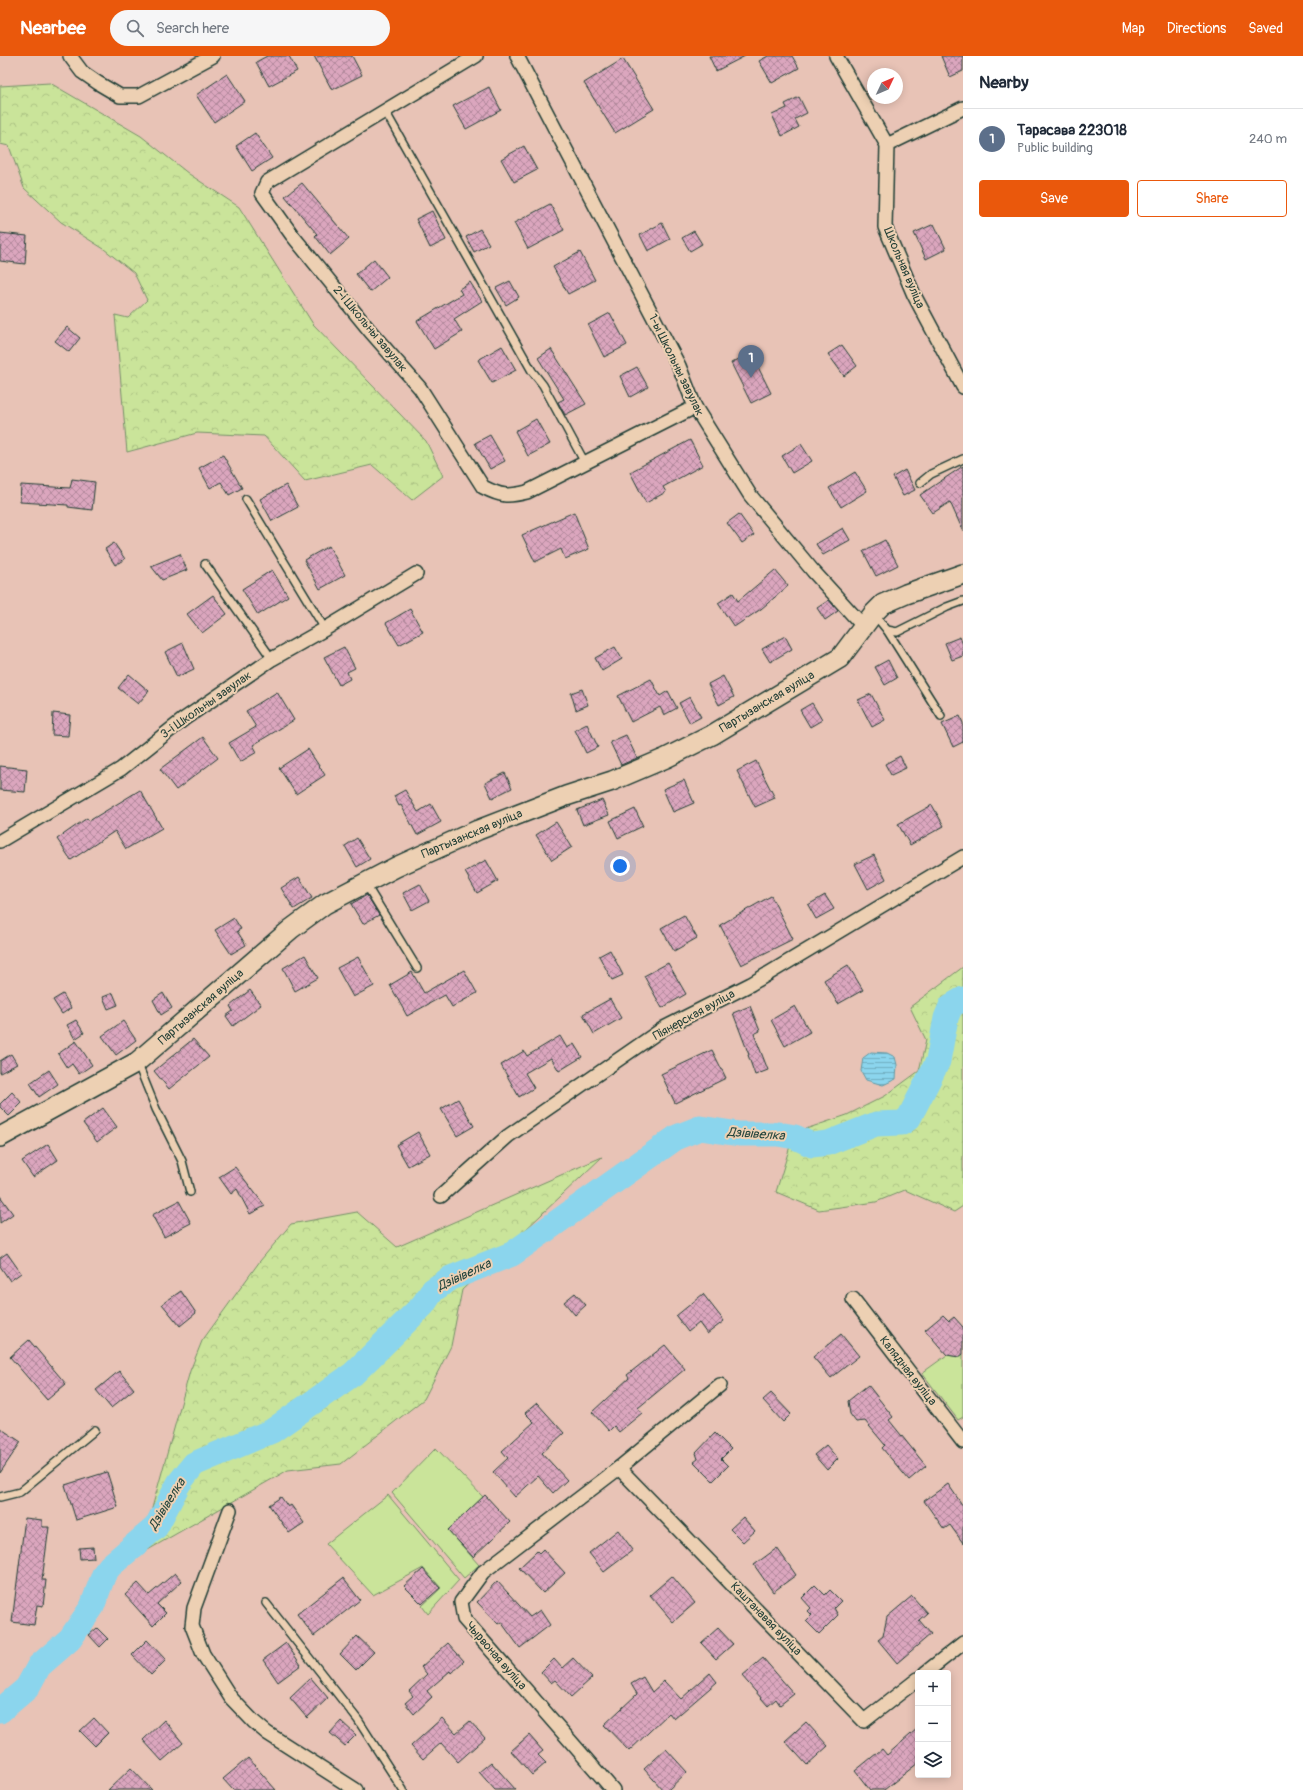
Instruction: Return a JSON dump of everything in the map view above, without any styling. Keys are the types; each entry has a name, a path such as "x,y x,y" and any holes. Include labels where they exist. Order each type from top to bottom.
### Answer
{"street":[{"path":"70,56 82,72 120,96 139,96 213,56"},
{"name":"2-і Школьны завулак","path":"476,56 267,182 262,193 292,235 355,313 420,388 482,487 499,495 512,496 527,492 584,461 694,407"},
{"name":"1-ы Школьны завулак","path":"517,56 679,366 694,407 750,495 813,570 869,621"},
{"path":"836,56 887,145 963,108"},
{"name":"Школьная вуліца","path":"887,145 885,228 914,295 963,387"},
{"name":"3-і Школьны завулак","path":"0,841 121,769 184,719 272,659 416,574"},
{"name":"Партызанская вуліца","path":"0,1137 137,1062 291,929 325,904 396,867 478,830 566,796 612,781 666,758 712,735 840,658 883,604 906,594 963,574"},
{"name":"Піянерская вуліца","path":"441,1196 508,1136 664,1028 751,984 963,857"},
{"name":"Калядная вуліца","path":"853,1299 963,1442"},
{"name":"Чырвоная вуліца","path":"613,1790 464,1618 461,1602 483,1572 619,1468 720,1385"},
{"name":"Каштанавая вуліца","path":"619,1468 864,1721 915,1681"},
{"path":"230,1510 194,1608 192,1626 198,1643 212,1671 231,1698 254,1722 267,1733 356,1790"},
{"path":"929,1670 963,1643"}],"lane":[{"path":"385,111 532,371 543,385 584,461"},
{"path":"920,483 931,474 963,459"},
{"path":"246,500 325,629"},
{"path":"205,564 272,659"},
{"path":"869,621 887,630 897,632 947,607 963,601"},
{"path":"887,630 940,716"},
{"path":"365,883 418,968"},
{"path":"137,1062 156,1109 182,1162 190,1192"},
{"path":"0,1497 20,1492 95,1430"},
{"path":"266,1604 358,1720 404,1790"}],"green space":[{"path":"50,83 141,136 189,174 239,207 313,324 426,441 443,476 412,500 372,465 305,481 264,436 197,433 127,452 115,315 128,318 147,300 134,273 104,249 61,222 24,188 9,146 0,144 0,86"},
{"path":"963,967 963,1206 954,1212 905,1190 876,1202 819,1210 776,1192 794,1133 847,1115 885,1096 919,1071 926,1040 910,1007"},
{"path":"602,1157 462,1290 451,1346 424,1399 341,1464 288,1470 139,1555 190,1371 202,1341 260,1261 291,1224 357,1212 397,1247"},
{"path":"963,1354 963,1417 958,1420 922,1373 947,1355 959,1357"},
{"path":"436,1448 483,1497 448,1530 479,1565 464,1578 392,1493"},
{"path":"388,1495 459,1580 428,1614 422,1606 441,1588 423,1568 373,1595 326,1544"}],"water":[{"path":"871,1052 887,1053 895,1057 897,1065 896,1079 883,1085 866,1080 861,1071 863,1058"},
{"path":"694,1125 700,1128 701,1135 686,1141 675,1143 659,1141 661,1134 669,1129"}],"building":[{"path":"267,56 289,56 297,71 269,86 256,62"},
{"path":"314,56 352,56 362,75 332,90"},
{"path":"709,56 745,56 716,71"},
{"path":"768,56 792,56 799,68 772,83 759,61"},
{"path":"941,56 963,56 963,71 950,77"},
{"path":"623,59 654,109 615,133 584,83"},
{"path":"227,74 245,101 214,122 196,95"},
{"path":"489,87 501,110 466,129 453,106"},
{"path":"799,97 807,113 795,119 799,127 782,136 772,115 787,108 785,104"},
{"path":"255,133 272,158 252,171 236,146"},
{"path":"524,146 537,170 514,182 501,159"},
{"path":"302,183 349,239 330,255 315,236 317,234 285,196"},
{"path":"550,204 564,230 528,249 514,223"},
{"path":"432,211 446,240 430,248 416,219"},
{"path":"662,223 670,239 648,251 640,235"},
{"path":"934,224 946,249 926,259 914,233"},
{"path":"480,229 489,244 474,252 466,237"},
{"path":"694,231 702,244 690,251 682,238"},
{"path":"0,233 27,236 25,264 0,261"},
{"path":"580,252 595,280 568,294 553,267"},
{"path":"374,259 388,277 370,292 356,274"},
{"path":"510,281 519,297 506,305 496,288"},
{"path":"470,282 482,301 454,319 462,332 434,349 417,321 462,294 459,289"},
{"path":"610,313 627,345 604,357 588,325"},
{"path":"67,327 80,338 69,352 55,341"},
{"path":"842,345 857,366 844,376 828,354"},
{"path":"502,346 516,370 492,383 478,360"},
{"path":"551,349 586,404 565,415 558,402 564,399 538,358"},
{"path":"751,353 771,393 751,403 731,363"},
{"path":"637,367 648,387 630,397 620,376"},
{"path":"536,419 550,444 528,456 515,431"},
{"path":"490,435 505,461 490,469 475,443"},
{"path":"690,440 703,465 663,487 666,492 646,503 630,472"},
{"path":"801,444 812,461 792,473 782,456"},
{"path":"223,455 242,488 229,495 221,482 210,488 199,468"},
{"path":"963,466 963,531 950,502 933,513 920,495"},
{"path":"905,470 915,490 903,496 893,477"},
{"path":"855,472 867,491 841,507 829,488"},
{"path":"72,479 95,482 92,510 68,507 68,505 20,502 21,485 70,488"},
{"path":"286,485 298,507 272,521 260,499"},
{"path":"574,512 589,549 565,559 561,549 535,562 522,535"},
{"path":"739,514 754,535 742,543 727,523"},
{"path":"843,528 850,540 823,555 816,544"},
{"path":"885,540 898,565 876,576 863,551"},
{"path":"114,543 125,559 115,565 105,549"},
{"path":"329,546 345,575 320,589 304,560"},
{"path":"180,554 187,570 162,580 151,566"},
{"path":"272,570 288,596 258,615 242,589"},
{"path":"775,570 788,586 761,609 734,627 718,603 733,593 738,601"},
{"path":"213,595 227,614 202,633 187,614"},
{"path":"829,600 838,611 825,620 817,608"},
{"path":"410,609 423,632 399,645 386,623"},
{"path":"785,636 792,649 770,662 762,649"},
{"path":"960,637 963,645 963,656 952,660 945,643"},
{"path":"183,643 194,669 177,677 165,652"},
{"path":"344,647 355,668 347,672 350,679 339,685 324,657"},
{"path":"615,647 622,659 602,671 595,658"},
{"path":"888,660 897,678 885,685 875,667"},
{"path":"129,674 149,691 138,704 118,688"},
{"path":"723,676 734,697 719,705 708,684"},
{"path":"651,679 660,696 668,691 677,708 664,715 660,707 631,722 618,696"},
{"path":"582,689 588,705 576,710 571,693"},
{"path":"277,692 294,720 253,745 257,752 240,762 229,743 256,727 246,711"},
{"path":"871,694 885,720 872,727 858,700"},
{"path":"690,697 701,717 690,723 679,703"},
{"path":"812,703 822,720 810,727 800,710"},
{"path":"53,713 70,715 68,736 52,735"},
{"path":"960,716 963,723 963,742 953,747 942,724"},
{"path":"587,724 598,747 586,753 575,730"},
{"path":"626,735 637,758 621,765 610,742"},
{"path":"203,737 218,758 176,790 160,769"},
{"path":"308,749 325,775 296,794 279,768"},
{"path":"900,756 906,768 891,775 885,764"},
{"path":"756,761 775,798 755,807 737,771"},
{"path":"0,766 27,769 25,792 0,790"},
{"path":"505,773 512,788 492,798 485,783"},
{"path":"684,780 694,803 673,812 663,789"},
{"path":"140,790 162,828 126,849 115,831 71,860 57,839 87,818 89,821"},
{"path":"405,790 418,812 431,804 441,822 417,835 401,805 399,806 394,796"},
{"path":"602,800 609,815 583,825 577,810"},
{"path":"932,805 944,826 910,845 898,824"},
{"path":"635,809 643,826 618,838 610,821"},
{"path":"556,822 572,847 552,860 536,835"},
{"path":"357,838 370,859 357,867 345,846"},
{"path":"874,855 886,879 868,889 855,864"},
{"path":"486,860 498,881 477,893 465,872"},
{"path":"299,877 312,898 294,909 281,888"},
{"path":"420,884 429,901 412,910 403,893"},
{"path":"367,895 379,915 363,924 351,904"},
{"path":"825,895 834,909 816,919 808,905"},
{"path":"771,896 793,939 741,965 720,925"},
{"path":"684,915 697,938 674,951 661,928"},
{"path":"234,918 241,929 237,931 246,945 231,954 215,930"},
{"path":"610,950 623,975 612,980 599,956"},
{"path":"305,955 318,978 295,991 283,968"},
{"path":"358,957 374,986 353,997 337,968"},
{"path":"668,963 686,994 662,1008 644,976"},
{"path":"848,965 863,990 838,1004 824,980"},
{"path":"464,970 477,993 452,1007 445,995 407,1016 390,985 412,972 424,993"},
{"path":"250,990 261,1005 233,1026 226,1016 233,1011 230,1006"},
{"path":"113,993 118,1005 108,1009 103,997"},
{"path":"163,993 172,1008 161,1015 153,1000"},
{"path":"63,994 71,1008 62,1014 53,1000"},
{"path":"610,999 621,1018 594,1034 583,1014"},
{"path":"750,1006 760,1031 754,1034 768,1070 755,1075 733,1013"},
{"path":"795,1006 810,1032 785,1046 771,1020"},
{"path":"76,1020 84,1033 75,1039 67,1025"},
{"path":"123,1021 136,1040 116,1055 102,1036"},
{"path":"560,1036 567,1048 574,1044 582,1057 559,1071 551,1058 525,1073 534,1088 519,1097 501,1065 524,1051 527,1056"},
{"path":"193,1039 209,1057 169,1089 154,1071"},
{"path":"76,1041 92,1065 79,1074 72,1064 67,1068 58,1054"},
{"path":"712,1050 726,1078 675,1103 661,1074"},
{"path":"11,1054 17,1064 0,1073 0,1061"},
{"path":"49,1070 58,1084 39,1097 30,1083"},
{"path":"12,1092 22,1103 9,1116 0,1107 0,1104"},
{"path":"458,1099 474,1126 457,1136 441,1109"},
{"path":"103,1108 117,1127 97,1142 83,1123"},
{"path":"418,1132 430,1154 408,1166 396,1145"},
{"path":"48,1144 58,1160 33,1177 22,1161"},
{"path":"235,1167 265,1206 250,1214 237,1189 231,1194 219,1177"},
{"path":"0,1196 13,1214 0,1223"},
{"path":"179,1201 191,1223 164,1237 152,1215"},
{"path":"7,1253 21,1273 10,1281 0,1266 0,1258"},
{"path":"181,1291 196,1313 180,1326 162,1304"},
{"path":"575,1293 586,1305 575,1315 564,1302"},
{"path":"703,1294 724,1321 707,1334 699,1323 688,1332 676,1316"},
{"path":"943,1315 949,1321 954,1317 963,1327 963,1354 959,1357 947,1355 925,1330"},
{"path":"841,1334 859,1356 831,1378 813,1357"},
{"path":"29,1340 66,1384 47,1400 10,1357"},
{"path":"665,1345 685,1369 638,1408 642,1413 619,1432 614,1426 609,1431 592,1412 629,1378 627,1375"},
{"path":"119,1371 134,1389 111,1408 96,1390"},
{"path":"868,1385 893,1417 889,1420 926,1466 909,1480 882,1448 885,1445 865,1421 856,1422 850,1414 848,1401"},
{"path":"771,1393 791,1414 783,1422 763,1400"},
{"path":"537,1403 564,1433 542,1453 567,1480 553,1493 538,1476 515,1497 493,1472 508,1458 502,1451 534,1422 525,1413"},
{"path":"0,1428 21,1442 0,1473"},
{"path":"715,1433 731,1449 721,1459 728,1466 713,1481 694,1462 698,1459 696,1453"},
{"path":"826,1445 838,1459 827,1470 814,1455"},
{"path":"107,1472 118,1507 76,1520 65,1485"},
{"path":"948,1484 963,1506 963,1543 950,1525 944,1529 924,1501"},
{"path":"485,1495 510,1522 473,1557 448,1530"},
{"path":"281,1497 288,1507 291,1505 304,1523 289,1533 269,1505"},
{"path":"743,1517 755,1531 743,1542 730,1529"},
{"path":"25,1518 42,1520 42,1527 49,1527 42,1580 46,1580 43,1606 37,1605 34,1625 12,1622"},
{"path":"618,1530 633,1550 604,1572 589,1553"},
{"path":"93,1547 94,1558 80,1559 79,1548"},
{"path":"777,1548 796,1575 773,1592 754,1565"},
{"path":"543,1549 565,1573 543,1593 519,1568 537,1551 539,1553"},
{"path":"423,1569 440,1588 422,1604 404,1586"},
{"path":"175,1573 182,1581 157,1604 166,1613 153,1626 125,1595 138,1583 149,1595"},
{"path":"672,1576 695,1603 673,1622 650,1595"},
{"path":"343,1578 360,1600 314,1636 297,1614"},
{"path":"497,1581 530,1617 540,1610 550,1625 520,1648 501,1622 498,1624 477,1602"},
{"path":"815,1585 825,1595 830,1590 841,1601 834,1608 838,1615 819,1634 806,1621 812,1615 808,1611 811,1608 802,1598"},
{"path":"912,1596 927,1613 919,1620 931,1634 897,1663 878,1640 883,1636 887,1617"},
{"path":"97,1628 108,1639 100,1647 89,1635"},
{"path":"718,1628 733,1644 716,1659 701,1643"},
{"path":"357,1636 374,1652 356,1670 340,1654"},
{"path":"147,1640 166,1660 151,1675 132,1655"},
{"path":"286,1643 301,1665 278,1682 263,1660"},
{"path":"448,1643 464,1661 427,1691 432,1697 414,1714 405,1703 413,1696 409,1691 427,1674 421,1667"},
{"path":"573,1658 592,1678 571,1697 555,1680 551,1683 541,1672 554,1659 562,1668"},
{"path":"763,1658 794,1694 780,1705 776,1699 768,1706 742,1676"},
{"path":"710,1673 717,1682 674,1719 669,1713 629,1751 604,1725 637,1694 631,1684 643,1677 652,1692 664,1681 681,1699"},
{"path":"311,1678 328,1698 307,1718 290,1698"},
{"path":"94,1718 108,1733 95,1746 80,1731"},
{"path":"442,1718 456,1733 470,1721 485,1738 458,1762 441,1743 423,1759 411,1746"},
{"path":"164,1720 183,1743 162,1761 143,1740"},
{"path":"341,1721 356,1735 345,1746 330,1733"},
{"path":"806,1722 828,1746 807,1765 785,1741"},
{"path":"915,1731 915,1765 884,1790 870,1790 855,1771 882,1749 887,1755"},
{"path":"529,1735 543,1751 538,1755 546,1763 532,1775 511,1751"},
{"path":"666,1749 687,1772 668,1790 663,1790 644,1769"},
{"path":"248,1758 276,1790 233,1790 223,1779"},
{"path":"491,1762 516,1790 495,1790 479,1772"},
{"path":"131,1768 152,1790 108,1790"}],"waterway":[{"name":"Дзівівелка","path":"0,1711 27,1688 39,1666 70,1639 92,1607 104,1574 110,1566 156,1527 179,1483 194,1464 272,1431 353,1374 423,1305 433,1290 451,1278 512,1254 677,1137 700,1128 739,1134 778,1134 795,1137 812,1145 828,1143 876,1124 902,1123 909,1118 938,1061 946,1018 951,1006 963,999"}],"place":[{"name":"Тарасава 223018","path":"751,378"}]}
